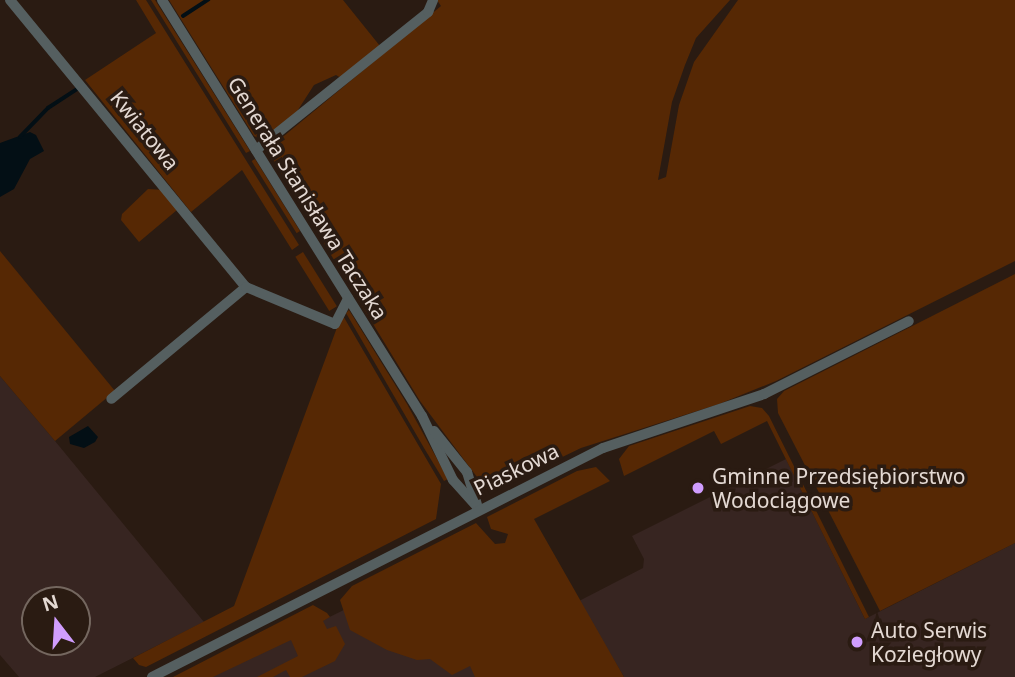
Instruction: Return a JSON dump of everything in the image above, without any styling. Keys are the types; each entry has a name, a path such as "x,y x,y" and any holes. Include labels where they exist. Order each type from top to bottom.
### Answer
{"street":[{"path":"0,4 8,0"},
{"name":"Kwiatowa","path":"8,0 246,287 335,324 348,298"},
{"name":"Generała Stanisława Taczaka","path":"162,0 422,416 453,480 479,509"},
{"path":"256,150 428,12 433,0"},
{"path":"111,399 246,287"},
{"name":"Piaskowa","path":"152,677 603,448 764,394 909,321"}],"shaded area":[{"path":"136,0 146,0 299,245 292,250 242,170 191,212 85,80 156,33"},
{"path":"151,0 155,0 250,151 246,153"},
{"path":"169,0 343,0 380,46 341,78 336,75 314,85 296,113 262,140 254,136"},
{"path":"437,0 730,0 696,38 685,65 672,102 658,180 666,177 679,105 694,62 738,0 1015,0 1015,261 776,381 719,404 581,448 498,488 486,489 420,401 267,150 441,6"},
{"path":"30,132 36,135 44,151 30,159 14,189 0,197 0,143"},
{"path":"255,159 300,231 297,233 252,161"},
{"path":"148,189 165,190 177,210 139,242 121,220 122,214"},
{"path":"0,251 115,391 55,441 0,376"},
{"path":"303,252 337,306 329,311 295,257"},
{"path":"1015,274 1015,543 880,611 778,413 777,399 784,391"},
{"path":"349,310 407,404 448,479 444,481 424,448 346,313"},
{"path":"342,314 441,484 436,519 146,667 139,665 133,658 234,606"},
{"path":"0,376 204,622 95,677 19,677 0,655"},
{"path":"750,406 762,408 769,416 869,617 865,619 767,421 721,444 714,431 624,476 619,459 629,446"},
{"path":"88,426 98,437 95,442 84,448 70,444 69,437"},
{"path":"786,459 865,619 1015,543 1015,677 624,677 579,601 643,568 644,559 632,536"},
{"path":"596,467 610,481 534,519 624,677 475,677 470,666 452,675 430,659 417,660 387,650 350,630 340,600 352,586 476,523 495,544 505,543 508,534 491,529 487,517 577,471"},
{"path":"435,565 487,583 548,677 208,677"},
{"path":"313,605 327,613 330,617 323,621 327,629 336,626 345,644 335,661 302,677 290,677 286,670 273,677 257,677 298,656 291,640 213,677 173,677"}],"waterway":[{"path":"183,16 208,0"},
{"path":"20,137 48,108 77,89"}],"place":[{"name":"Gminne Przedsiębiorstwo Wodociągowe","path":"698,488"},
{"name":"Auto Serwis Koziegłowy","path":"857,642"}]}
